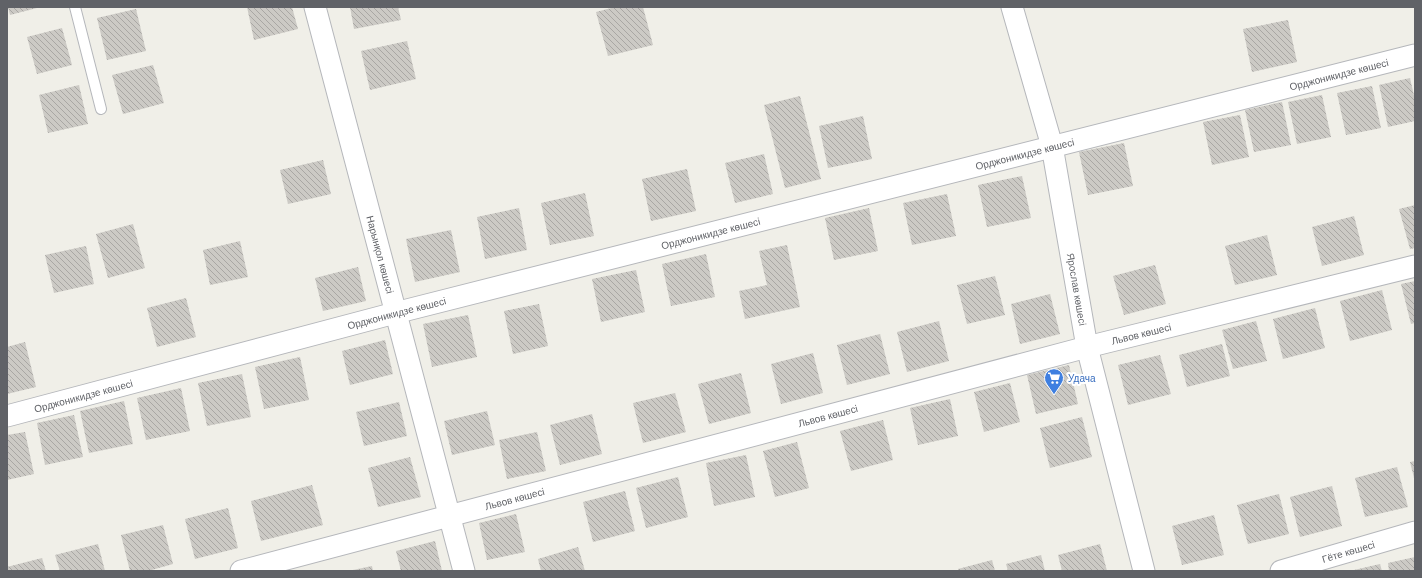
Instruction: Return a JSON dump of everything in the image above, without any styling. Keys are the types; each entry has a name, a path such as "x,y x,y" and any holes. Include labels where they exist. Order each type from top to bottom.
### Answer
{"street":[{"name":"Нарынқол көшесі","path":"315,7 464,571"},
{"name":"Ярослав көшесі","path":"1012,7 1052,146 1087,347 1144,571"},
{"name":"Орджоникидзе көшесі","path":"7,416 395,313 1415,55"},
{"name":"Львов көшесі","path":"241,571 1087,347 1415,266"},
{"name":"Гёте көшесі","path":"1281,571 1415,532"}],"lane":[{"path":"75,7 101,109"}],"building":[{"path":"8,7 37,7 37,8 10,15"},
{"path":"247,7 292,7 298,29 254,40"},
{"path":"350,7 398,7 401,20 354,29"},
{"path":"615,7 643,7 653,45 608,56 596,12"},
{"path":"136,9 146,51 107,60 97,18"},
{"path":"1288,20 1297,62 1252,72 1243,29"},
{"path":"62,28 72,65 37,74 27,37"},
{"path":"407,41 416,79 370,90 361,51"},
{"path":"153,65 164,103 123,114 112,75"},
{"path":"1410,78 1415,100 1415,121 1388,127 1379,85"},
{"path":"79,85 88,124 48,133 39,95"},
{"path":"1372,86 1381,128 1346,135 1337,93"},
{"path":"1322,95 1331,137 1297,144 1288,102"},
{"path":"800,96 821,179 785,188 764,105"},
{"path":"1282,102 1291,145 1254,152 1245,110"},
{"path":"1240,115 1249,157 1212,165 1203,122"},
{"path":"863,116 872,159 828,168 819,126"},
{"path":"1124,143 1133,186 1088,195 1079,152"},
{"path":"764,154 773,194 735,203 725,163"},
{"path":"323,160 331,194 288,204 280,170"},
{"path":"687,169 696,211 651,221 642,179"},
{"path":"1022,176 1031,218 987,227 978,185"},
{"path":"585,193 594,236 550,245 541,203"},
{"path":"947,194 956,236 912,245 903,203"},
{"path":"1415,205 1415,248 1410,249 1399,209"},
{"path":"519,208 527,250 485,259 477,217"},
{"path":"869,208 878,251 834,260 825,218"},
{"path":"1354,216 1364,255 1322,266 1312,227"},
{"path":"133,224 145,268 108,278 96,234"},
{"path":"451,230 460,272 415,282 406,239"},
{"path":"1267,235 1277,275 1235,285 1225,246"},
{"path":"240,241 248,277 210,285 203,250"},
{"path":"787,245 800,307 745,319 739,291 767,285 759,251"},
{"path":"86,246 94,284 54,293 45,255"},
{"path":"706,254 715,297 671,306 662,264"},
{"path":"1155,265 1166,304 1124,315 1113,276"},
{"path":"358,267 366,301 323,311 315,278"},
{"path":"636,270 645,312 601,322 592,279"},
{"path":"995,276 1005,315 967,324 957,285"},
{"path":"1415,281 1415,323 1411,324 1401,284"},
{"path":"1382,290 1392,330 1350,341 1340,301"},
{"path":"1050,294 1060,334 1020,344 1011,304"},
{"path":"186,298 196,337 157,347 147,308"},
{"path":"539,304 548,346 513,354 504,311"},
{"path":"1315,308 1325,348 1283,359 1273,319"},
{"path":"468,315 477,357 432,367 423,324"},
{"path":"939,321 949,361 907,372 897,332"},
{"path":"1256,321 1267,361 1233,369 1222,330"},
{"path":"880,334 890,374 847,385 837,345"},
{"path":"385,340 393,374 350,385 342,351"},
{"path":"25,342 36,387 7,394 7,347"},
{"path":"1222,344 1230,376 1187,387 1179,355"},
{"path":"813,353 823,393 781,404 771,364"},
{"path":"1160,355 1171,394 1128,405 1118,365"},
{"path":"300,357 309,400 264,409 255,367"},
{"name":"Удача","path":"1069,365 1078,404 1036,414 1027,375"},
{"path":"741,373 751,413 709,424 698,384"},
{"path":"242,374 251,417 207,426 198,383"},
{"path":"1010,383 1020,422 984,432 974,392"},
{"path":"181,388 190,431 146,440 137,398"},
{"path":"675,393 686,432 643,443 633,403"},
{"path":"950,399 958,436 918,445 910,408"},
{"path":"124,401 133,444 89,453 80,411"},
{"path":"399,402 407,436 364,446 356,412"},
{"path":"487,411 495,445 452,455 444,421"},
{"path":"592,414 602,454 560,465 550,425"},
{"path":"74,415 83,457 45,465 37,423"},
{"path":"1082,417 1092,457 1050,468 1040,428"},
{"path":"883,420 893,460 851,471 840,431"},
{"path":"25,432 34,474 7,480 7,435"},
{"path":"537,432 546,471 507,479 499,440"},
{"path":"797,442 809,488 775,497 763,451"},
{"path":"746,455 755,497 714,506 706,463"},
{"path":"410,457 421,497 378,507 368,468"},
{"path":"1415,461 1415,478 1414,478 1410,462"},
{"path":"1397,467 1408,507 1365,517 1355,478"},
{"path":"678,477 688,517 646,528 636,488"},
{"path":"312,485 323,525 261,541 251,501"},
{"path":"1332,486 1342,526 1300,537 1290,497"},
{"path":"625,491 635,531 593,542 583,502"},
{"path":"1279,494 1289,534 1248,544 1237,505"},
{"path":"228,508 238,548 195,559 185,519"},
{"path":"516,514 525,552 487,560 479,523"},
{"path":"1214,515 1224,555 1182,565 1172,526"},
{"path":"163,525 173,564 148,571 130,571 121,535"},
{"path":"435,541 442,571 401,571 396,551"},
{"path":"98,544 105,571 60,571 55,555"},
{"path":"1100,544 1107,571 1062,571 1058,555"},
{"path":"578,547 585,571 541,571 538,559"},
{"path":"1041,555 1045,571 1008,571 1006,564"},
{"path":"1415,557 1415,571 1389,571 1388,563"},
{"path":"42,558 46,571 7,571 7,567"},
{"path":"992,560 995,571 958,571 958,569"},
{"path":"1380,564 1382,571 1354,571 1354,570"},
{"path":"372,566 373,571 353,571 353,570"}],"place":[{"name":"Удача","path":"1054,395"}]}
